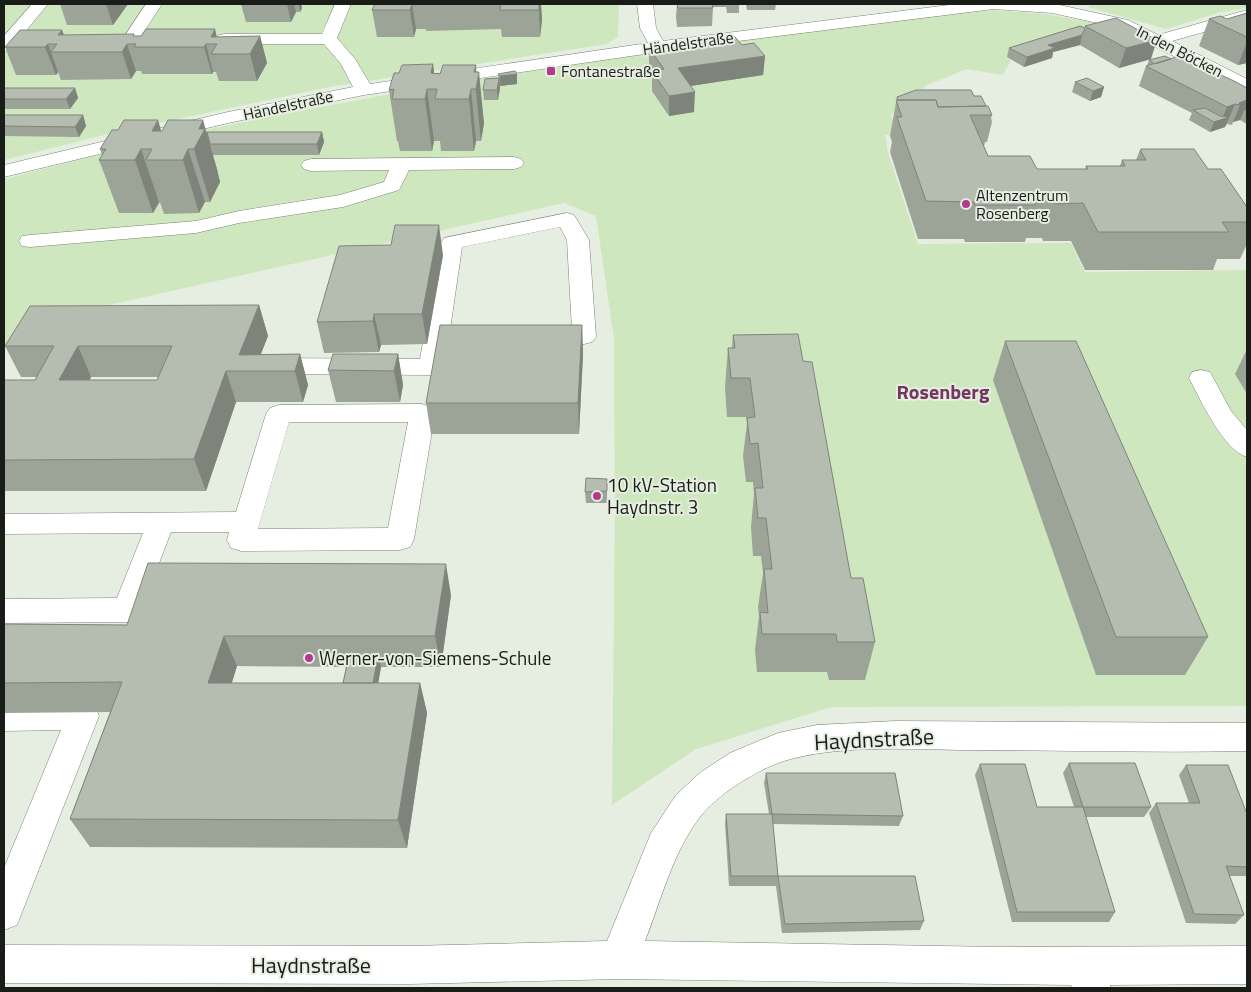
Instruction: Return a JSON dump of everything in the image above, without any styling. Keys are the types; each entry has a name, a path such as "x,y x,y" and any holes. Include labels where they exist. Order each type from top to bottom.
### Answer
{"street":[{"path":"6,43 40,4"},
{"path":"150,40 122,40 154,4"},
{"path":"328,39 343,4"},
{"path":"645,4 648,28 658,46"},
{"name":"Händelstraße","path":"4,171 168,131 364,90 658,46 958,7 994,4 1052,8"},
{"name":"In den Böcken","path":"1052,8 1122,23 1247,86"},
{"path":"1158,40 1247,15"},
{"path":"209,40 328,39 338,47 358,77 364,90"},
{"path":"6,43 28,40"},
{"path":"311,165 514,163"},
{"path":"30,241 196,227 239,217 343,201 392,186 401,165"},
{"path":"257,366 431,367 452,243 567,219 578,240 584,337 437,337"},
{"path":"1201,378 1220,415 1247,448"},
{"path":"422,413 400,539 241,540 246,522 279,414 422,413"},
{"path":"4,611 59,623 127,610 162,522"},
{"path":"4,524 246,522"},
{"path":"4,717 83,716 14,858 4,912"},
{"name":"Haydnstraße","path":"619,960 664,846 688,806 720,778 742,764 778,748 817,738 896,735 1247,737"},
{"name":"Haydnstraße","path":"4,964 409,966 619,960 1000,966 1088,977 1247,965"}],"green space":[{"path":"4,4 619,4 618,37 607,44 329,87 112,133 4,160"},
{"path":"1092,4 1247,4 1247,8 1221,12 1166,29 1088,7"},
{"path":"992,10 1045,14 1108,25 1006,57 1011,60 1003,75 967,69 925,86 908,108 891,114 897,135 885,135 888,153 918,244 1071,243 1085,272 1247,270 1247,706 832,707 696,749 612,805 615,511 614,339 596,216 564,203 109,305 4,347 4,179 132,146 254,120 464,81 675,49"}],"building":[{"path":"375,4 412,4 410,10 372,10"},
{"path":"501,4 539,4 539,10 500,10"},
{"path":"677,4 712,4 713,8 678,8"},
{"path":"1247,13 1247,37 1209,19 1220,16 1227,19"},
{"path":"1116,18 1157,40 1126,48 1085,26"},
{"path":"1080,26 1085,28 1082,35 1048,45 1055,48 1027,57 1009,48"},
{"path":"146,29 215,29 211,37 260,36 250,54 211,54 217,44 206,44 204,47 134,47 136,44 127,44 122,52 51,52 57,44 48,44 45,47 5,47 20,30 62,30 58,35 134,34 133,36 141,36"},
{"path":"735,37 742,45 754,43 765,56 678,68 695,92 669,96 652,71 664,69 649,48"},
{"path":"1165,56 1171,59 1155,64 1149,60"},
{"path":"1180,56 1217,76 1221,75 1247,88 1247,100 1239,103 1240,105 1235,104 1227,107 1146,66"},
{"path":"433,64 431,73 440,74 443,65 476,65 474,72 479,72 476,89 471,89 469,99 435,99 437,89 427,89 425,99 392,99 394,89 389,90 394,73 399,73 402,65"},
{"path":"515,71 517,74 500,76 498,74"},
{"path":"499,78 497,90 483,90 485,79"},
{"path":"1087,78 1104,87 1093,91 1075,82"},
{"path":"4,88 75,88 66,99 4,99"},
{"path":"916,90 971,90 974,96 981,96 986,106 938,107 936,100 898,100 897,97"},
{"path":"896,100 936,100 938,107 988,106 992,115 970,115 988,156 1030,156 1037,169 1088,169 1086,166 1125,166 1122,160 1146,160 1141,149 1194,149 1208,169 1221,169 1247,207 1247,222 1222,222 1229,232 1098,232 1083,203 1054,204 1053,201 1034,201 1036,205 975,205 974,202 926,201 897,117 902,117"},
{"path":"1205,108 1220,116 1229,117 1214,122 1193,110"},
{"path":"4,115 83,115 75,127 4,126"},
{"path":"124,120 158,120 152,131 162,131 168,120 203,120 199,129 205,129 194,149 188,149 183,160 146,160 152,149 141,149 135,160 99,160 106,149 100,149 112,130 118,130"},
{"path":"207,132 322,132 317,144 210,144"},
{"path":"395,225 439,225 422,314 374,314 373,321 317,322 339,246 391,245"},
{"path":"259,305 239,355 300,354 295,371 226,371 194,459 4,460 4,380 35,380 54,346 5,346 30,306","holes":["78,346 172,346 157,380 59,380"]},
{"path":"440,325 582,325 578,403 426,403"},
{"path":"798,334 803,361 812,362 851,578 863,578 875,642 837,642 836,634 762,634 760,612 768,613 764,569 772,569 766,518 758,518 755,488 763,488 758,443 750,444 747,418 755,417 750,378 731,378 728,348 735,348 733,335"},
{"path":"1005,341 1076,341 1208,637 1116,637"},
{"path":"333,354 398,354 394,371 328,370"},
{"path":"586,478 607,479 607,491 585,492"},
{"path":"148,563 446,564 435,636 224,636 208,683 420,683 398,820 70,819 122,682 4,683 4,624 127,625"},
{"path":"349,656 378,656 373,683 343,683"},
{"path":"1069,763 1135,763 1151,807 1083,807"},
{"path":"980,764 1025,764 1037,807 1083,807 1115,912 1017,912"},
{"path":"1186,765 1228,765 1247,814 1247,867 1226,866 1244,915 1194,914 1156,803 1200,803"},
{"path":"766,773 895,773 903,816 772,814"},
{"path":"726,814 772,814 778,876 731,876"},
{"path":"778,876 915,876 924,921 785,924"}],"place":[{"name":"Fontanestraße","path":"551,71"},
{"name":"Altenzentrum Rosenberg","path":"966,204"},
{"name":"10 kV-Station Haydnstr. 3","path":"597,496"},
{"name":"Werner-von-Siemens-Schule","path":"309,658"}],"district":[{"name":"Rosenberg","path":"943,392"}]}
